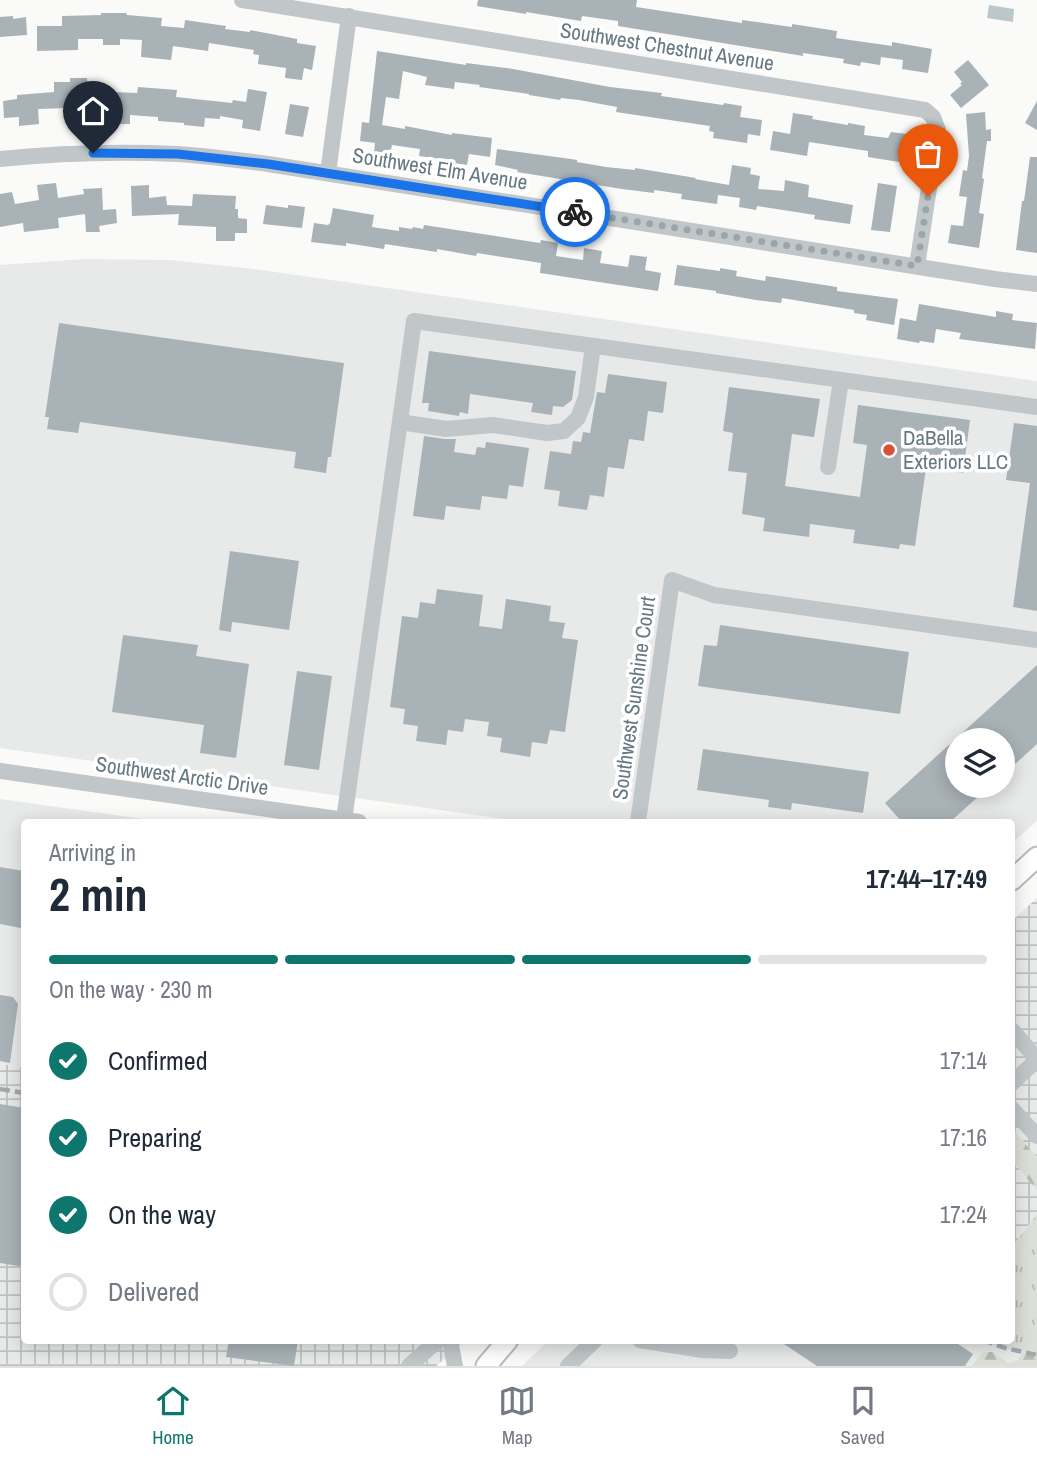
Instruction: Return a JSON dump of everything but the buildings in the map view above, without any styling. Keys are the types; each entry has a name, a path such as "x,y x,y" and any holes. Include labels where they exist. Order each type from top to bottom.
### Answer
{"main road":[{"path":"1015,877 1037,857"},
{"path":"486,1366 505,1344"}],"street":[{"name":"Southwest Chestnut Avenue","path":"242,0 925,110 933,117 938,130 917,266"},
{"path":"328,173 349,16"},
{"name":"Southwest Elm Avenue","path":"0,159 93,153 178,154 268,164 1037,284"},
{"path":"352,819 414,321 1037,407"},
{"path":"400,422 446,429 494,425 547,433 564,431 578,418 586,397 593,346"},
{"path":"828,467 841,380"},
{"name":"Southwest Sunshine Court","path":"638,819 673,580 714,595 1037,640"},
{"name":"Southwest Arctic Drive","path":"0,771 338,819"},
{"path":"1015,1034 1037,1060 1015,1080"},
{"path":"1015,1112 1037,1136"},
{"path":"409,1366 434,1344"},
{"path":"451,1344 455,1366"},
{"path":"568,1366 592,1344"},
{"path":"665,1344 730,1351"}],"shaded area":[{"path":"989,5 1014,9 1013,22 987,18"},
{"path":"85,259 170,260 254,269 1037,381 1037,821 1015,840 1015,819 505,819 0,748 0,265"},
{"path":"0,799 143,819 21,819 21,1067 0,1064"},
{"path":"1037,898 1037,1157 1015,1131 1015,918"},
{"path":"0,1064 21,1067 21,1344 462,1344 436,1366 0,1366"},
{"path":"1015,1164 1037,1190 1037,1214 1015,1243"},
{"path":"545,1344 995,1344 1022,1352 1014,1366 522,1366"}],"green space":[{"path":"1015,1131 1037,1157 1037,1190 1015,1164"},
{"path":"1037,1214 1037,1355 991,1344 1015,1344 1015,1243"},
{"path":"984,1352 993,1352 1008,1363 1017,1361 1022,1352 1037,1355 1037,1366 971,1366"}],"railway":[{"path":"0,1089 21,1092"},
{"path":"994,1344 1037,1355"}],"way so far":[{"path":"575,212 917,266 928,196"}],"place":[{"name":"DaBella Exteriors LLC","path":"889,450"}],"route":[{"path":"93,153 178,154 220,158 575,212"}]}
